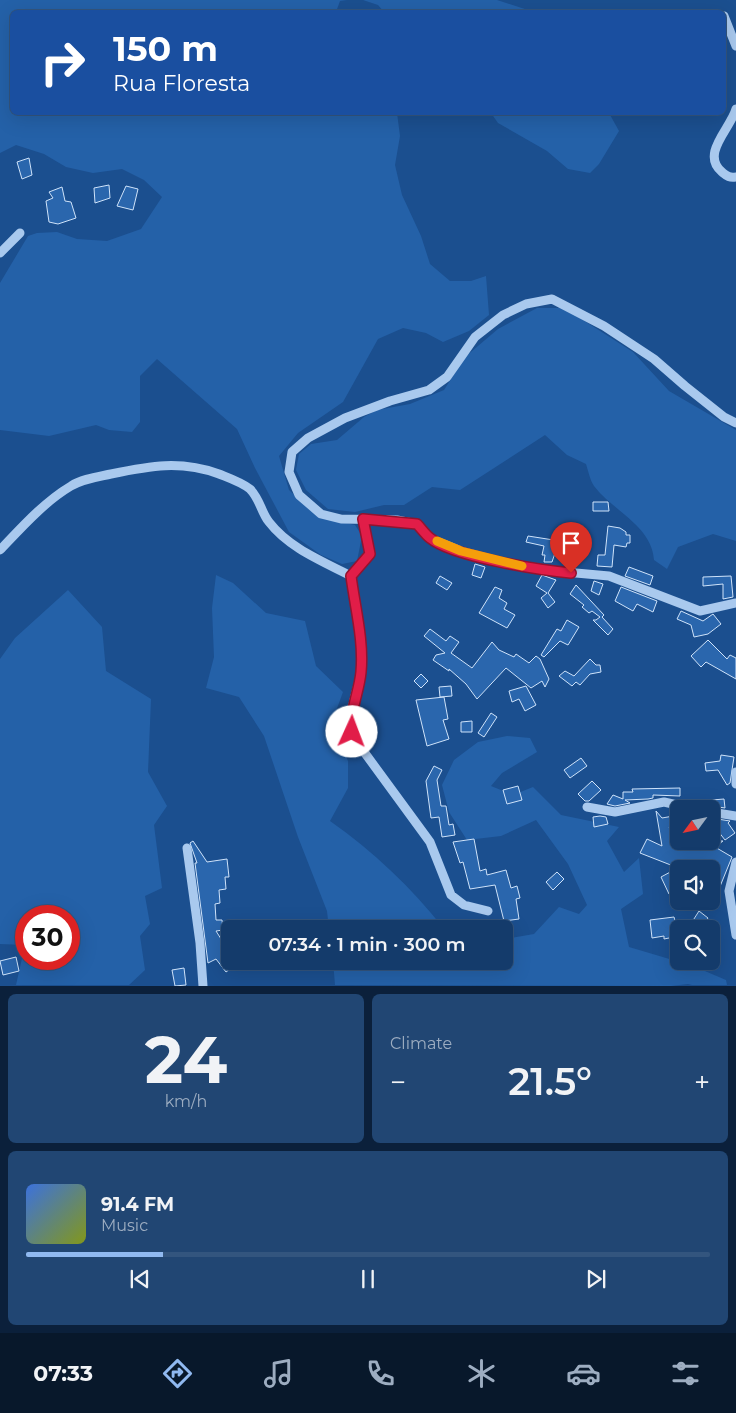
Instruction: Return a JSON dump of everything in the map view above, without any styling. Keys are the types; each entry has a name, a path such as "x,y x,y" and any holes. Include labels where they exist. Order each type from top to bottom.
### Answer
{"street":[{"path":"726,22 736,46"},
{"path":"736,109 728,129 714,148 714,159 718,169 727,177 736,177"},
{"path":"0,253 20,233"},
{"path":"736,423 685,386 654,359 604,326 552,299 526,304 503,315 475,337 447,377 429,390 390,400 345,418 308,438 292,452 289,472 299,496 321,514 341,520 363,519 417,524 431,539 461,551 506,563 554,571 609,576 700,611 736,603"},
{"path":"0,550 22,527 71,486 88,479 146,466 176,464 198,467 231,478 249,489 262,504 267,520 281,535 302,551 351,576"},
{"path":"363,519 370,554 351,576 362,652 361,673 350,716 352,732 359,746 430,842 451,895 464,905 488,911"},
{"path":"736,772 736,784"},
{"path":"587,808 615,812 664,802 670,803"},
{"path":"720,813 736,816"},
{"path":"187,848 200,943 203,986"},
{"path":"736,862 728,890 736,935"}],"shaded area":[{"path":"0,0 347,0 340,1 337,10 10,10 10,115 397,115 400,136 395,165 402,195 421,236 430,264 450,281 471,281 486,276 489,315 469,331 443,342 426,333 403,328 378,339 343,402 298,433 279,456 289,490 318,517 355,525 362,536 357,561 342,564 321,555 289,532 255,468 237,429 157,359 140,376 140,422 132,432 109,430 96,425 49,436 0,430 0,283 28,236 37,233 57,232 77,239 107,241 141,229 162,197 144,180 122,169 93,173 66,167 44,154 16,145 0,153"},
{"path":"363,0 497,0 528,10 382,10 378,5"},
{"path":"492,115 610,115 619,131 599,164 590,173 568,169 547,151 498,123"},
{"path":"537,308 560,308 583,320 633,352 669,391 736,430 736,541 713,534 678,547 667,569 654,560 652,548 639,528 594,486 586,464 567,455 545,435 460,490 432,487 404,505 384,505 355,512 328,509 306,490 296,470 299,454 311,444 337,440 364,417 377,410 410,404 444,390 465,357 498,329"},
{"path":"216,575 233,583 266,613 305,621 316,666 343,692 332,722 348,761 348,788 330,821 362,845 391,871 436,920 328,920 327,911 298,837 264,736 239,697 206,688 214,657 212,608"},
{"path":"68,590 102,627 106,671 151,699 148,772 167,806 154,825 162,888 145,896 150,924 140,936 145,970 129,985 16,985 19,970 80,970 80,905 15,905 15,945 0,944 0,659 15,638"},
{"path":"507,736 530,738 537,752 502,773 491,786 513,795 533,787 561,815 619,827 607,841 624,872 639,858 643,894 621,909 629,947 670,959 670,970 702,970 726,980 727,985 335,985 334,970 513,970 513,938 534,934 559,907 579,914 587,905 568,864 536,820 501,836 467,840 449,812 442,785 454,760 478,742"}],"building":[{"path":"29,158 32,175 22,179 17,162"},
{"path":"109,185 110,198 95,203 94,188"},
{"path":"126,186 138,189 133,210 117,206"},
{"path":"62,187 65,201 71,202 76,218 58,224 49,222 46,201 53,198 49,192"},
{"path":"593,502 608,502 609,511 593,511"},
{"path":"562,525 570,528 567,538 559,536"},
{"path":"608,526 620,528 626,532 626,535 630,535 630,543 627,543 626,547 614,545 612,567 597,566 598,555 605,555"},
{"path":"528,536 560,541 559,550 556,550 552,562 544,562 545,555 542,555 544,546 526,542"},
{"path":"475,564 485,567 481,578 472,575"},
{"path":"629,567 653,576 650,585 625,576"},
{"path":"542,575 556,580 548,593 555,602 548,608 541,598 547,593 536,586"},
{"path":"440,576 452,583 447,590 436,583"},
{"path":"731,576 733,597 723,599 723,584 703,586 703,577"},
{"path":"594,581 603,584 599,595 591,591"},
{"path":"576,585 604,615 602,617 613,629 608,635 593,620 600,617 592,611 589,613 582,607 584,605 570,594"},
{"path":"495,587 502,590 499,598 507,603 504,609 515,615 507,628 479,613"},
{"path":"621,587 657,601 653,612 637,604 633,611 615,601"},
{"path":"681,611 703,621 713,614 721,624 708,634 694,637 691,625 677,619"},
{"path":"567,620 579,627 568,645 560,641 544,657 541,655 557,629 561,631"},
{"path":"430,629 446,641 450,636 459,642 451,653 472,668 492,642 499,650 514,657 516,654 529,663 536,656 540,659 549,679 545,687 542,681 531,688 506,668 477,699 466,684 449,669 449,671 433,660 436,655 445,653 424,636"},
{"path":"708,640 727,659 730,655 736,658 736,679 706,662 701,667 691,656"},
{"path":"590,659 596,665 600,665 601,672 590,674 580,685 576,682 572,686 559,676 565,671 574,676"},
{"path":"421,674 428,681 421,688 414,681"},
{"path":"451,686 452,696 440,697 439,687"},
{"path":"526,686 536,705 525,711 519,699 512,702 509,691"},
{"path":"444,697 448,719 443,720 449,739 427,746 416,700"},
{"path":"491,713 497,717 484,737 478,733"},
{"path":"472,721 472,732 461,732 461,722"},
{"path":"721,755 734,757 730,783 727,785 718,770 706,771 705,763 720,761"},
{"path":"581,758 587,766 570,778 564,770"},
{"path":"434,766 442,770 437,780 441,806 446,806 449,825 453,824 455,835 442,837 439,817 431,818 426,781"},
{"path":"592,781 601,790 589,801 585,801 578,794"},
{"path":"518,786 522,800 507,804 503,790"},
{"path":"680,788 680,796 653,795 653,798 648,799 625,800 630,803 615,806 607,804 613,795 623,799 623,792 633,792 632,789"},
{"path":"724,799 725,808 720,807 720,800 712,800"},
{"path":"656,811 662,818 670,817 670,850 720,850 732,857 720,886 720,860 670,860 670,865 640,853 647,839 662,846"},
{"path":"593,817 606,817 608,824 594,827"},
{"path":"720,819 730,821 728,823 735,833 725,840 720,834"},
{"path":"474,839 480,871 486,869 487,875 506,870 511,888 517,886 520,898 516,899 519,919 504,920 495,885 470,889 463,862 460,863 453,842"},
{"path":"193,841 207,862 227,859 229,877 225,877 226,889 219,890 220,903 215,904 216,920 221,920 221,930 216,931 221,939 221,966 216,959 208,963 195,863 197,863 190,843"},
{"path":"557,872 564,879 553,890 546,882"},
{"path":"670,872 670,894 669,894 661,877"},
{"path":"699,911 708,918 707,920 693,920"},
{"path":"674,917 675,920 670,920 670,938 664,939 664,936 652,938 650,920"},
{"path":"15,957 15,970 19,971 3,975 0,961"},
{"path":"184,968 186,985 175,986 172,970"}],"slow traffic":[{"path":"437,541 461,551 522,566"}],"route":[{"path":"352,732 350,716 361,673 362,652 351,576 370,554 363,519 396,520 417,524 431,539 461,551 506,563 571,573"}]}
